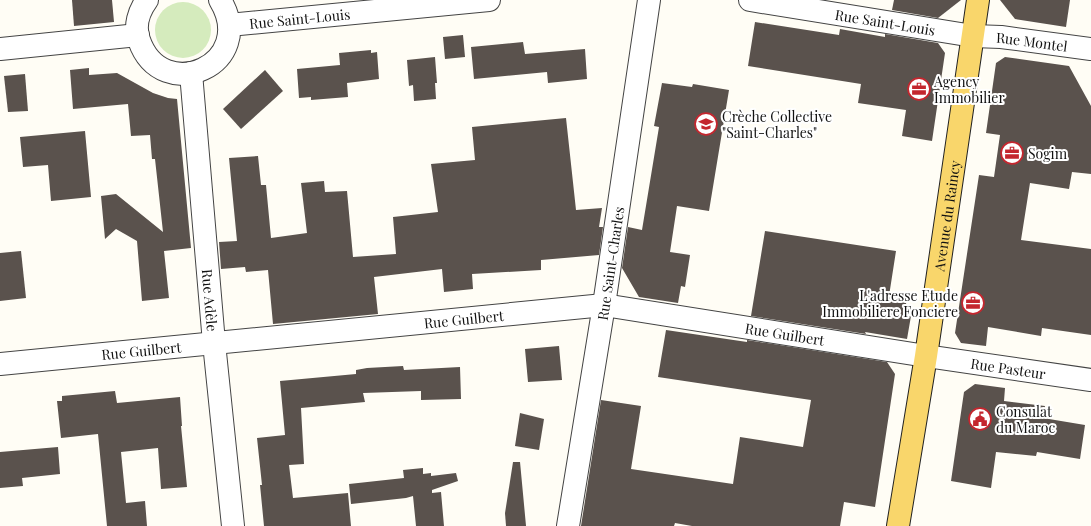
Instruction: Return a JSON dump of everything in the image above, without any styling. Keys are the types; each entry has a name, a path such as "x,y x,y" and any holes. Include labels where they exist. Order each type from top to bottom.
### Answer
{"main road":[{"name":"Avenue du Raincy","path":"898,526 926,356 978,0"}],"street":[{"path":"147,0 138,20 138,35 142,49 146,55 162,69 176,74 190,74 204,69 215,62 223,51 228,38 229,25 226,10 220,0"},
{"name":"Rue Saint-Louis","path":"229,25 489,0"},
{"name":"Rue Saint-Charles","path":"568,526 604,305 649,0"},
{"name":"Rue Saint-Louis","path":"750,0 973,36"},
{"path":"0,48 138,35"},
{"name":"Rue Montel","path":"973,36 1001,36 1091,49"},
{"name":"Rue Adèle","path":"190,74 214,343 233,526"},
{"name":"Rue Guilbert","path":"0,364 604,305 926,356"},
{"name":"Rue Pasteur","path":"926,356 1091,380"}],"green space":[{"path":"177,2 189,2 199,6 207,14 211,24 211,36 207,46 199,54 189,58 177,58 167,54 159,46 155,36 155,24 159,14 167,6"}],"building":[{"path":"72,0 112,0 114,22 74,26"},
{"path":"894,0 961,0 938,18 892,10"},
{"path":"1000,0 1070,0 1066,27 1015,19"},
{"path":"755,22 839,35 840,29 885,37 885,34 938,43 945,53 932,141 902,136 906,110 858,103 861,84 748,66"},
{"path":"463,35 465,57 445,59 443,37"},
{"path":"523,42 525,54 585,49 587,79 548,83 547,72 474,79 471,47"},
{"path":"371,50 371,53 377,52 379,79 347,83 348,97 311,100 311,97 299,98 297,69 340,65 339,53"},
{"path":"435,57 437,83 435,83 436,99 414,101 413,85 409,86 407,60"},
{"path":"1005,57 1069,66 1091,106 1091,174 1072,172 1069,189 1030,183 1021,240 1091,249 1091,335 1042,328 1041,336 988,327 986,346 961,343 955,333 979,175 994,177 1000,135 986,133 996,63"},
{"path":"89,68 89,75 117,73 153,93 168,98 177,99 191,248 164,251 169,298 142,301 137,241 116,229 105,239 101,196 116,194 163,232 155,159 152,159 150,135 131,136 128,104 73,109 70,70"},
{"path":"265,70 283,91 241,129 223,109"},
{"path":"25,74 28,111 8,112 4,76"},
{"path":"662,83 692,87 693,84 729,90 709,211 677,206 670,252 690,255 685,287 681,286 678,303 639,297 622,268 628,227 642,230 659,127 654,126"},
{"path":"566,118 576,210 602,208 599,227 603,227 599,255 541,260 541,270 472,274 473,289 444,292 442,269 374,277 378,314 273,324 268,270 246,272 245,267 221,269 219,242 237,241 229,158 258,156 261,185 266,185 271,238 307,233 301,183 324,181 325,192 347,191 353,257 396,254 393,217 438,212 431,164 475,160 472,127"},
{"path":"85,131 91,197 51,201 48,165 23,167 20,137"},
{"path":"765,231 896,251 889,296 907,298 904,316 911,316 907,339 751,316"},
{"path":"21,251 26,298 0,301 0,253"},
{"path":"666,330 747,342 747,340 887,362 895,374 875,507 844,502 840,526 692,526 675,523 674,526 581,526 601,400 641,406 631,469 733,484 740,437 803,447 811,400 658,377"},
{"path":"559,346 562,380 528,382 525,349"},
{"path":"403,366 404,370 460,367 461,399 421,400 421,391 363,393 365,402 301,408 304,464 289,465 293,498 348,493 351,526 264,526 260,485 262,485 257,438 285,435 280,381 356,374 356,370 367,368"},
{"path":"975,384 1005,388 1004,401 1045,406 1043,418 1085,425 1080,459 1037,452 1036,456 996,452 991,488 951,481 964,392"},
{"path":"115,391 117,403 180,397 181,426 187,487 161,489 158,448 121,452 126,503 145,501 147,526 107,526 98,434 61,438 57,401 62,401 62,396"},
{"path":"520,413 544,419 539,450 515,446"},
{"path":"58,447 60,474 22,478 23,486 0,488 0,452"},
{"path":"513,462 520,462 526,526 506,526 505,513"},
{"path":"423,468 423,474 431,473 431,476 456,473 458,481 432,490 432,493 441,492 444,526 416,526 413,496 351,504 349,484 404,478 403,470"}],"place":[{"name":"Agency Immobilier","path":"919,89"},
{"name":"Crèche Collective \"Saint-Charles\"","path":"706,124"},
{"name":"Sogim","path":"1012,153"},
{"name":"L'adresse Etude Immobiliere Fonciere","path":"973,303"},
{"name":"Consulat du Maroc","path":"980,419"}]}
